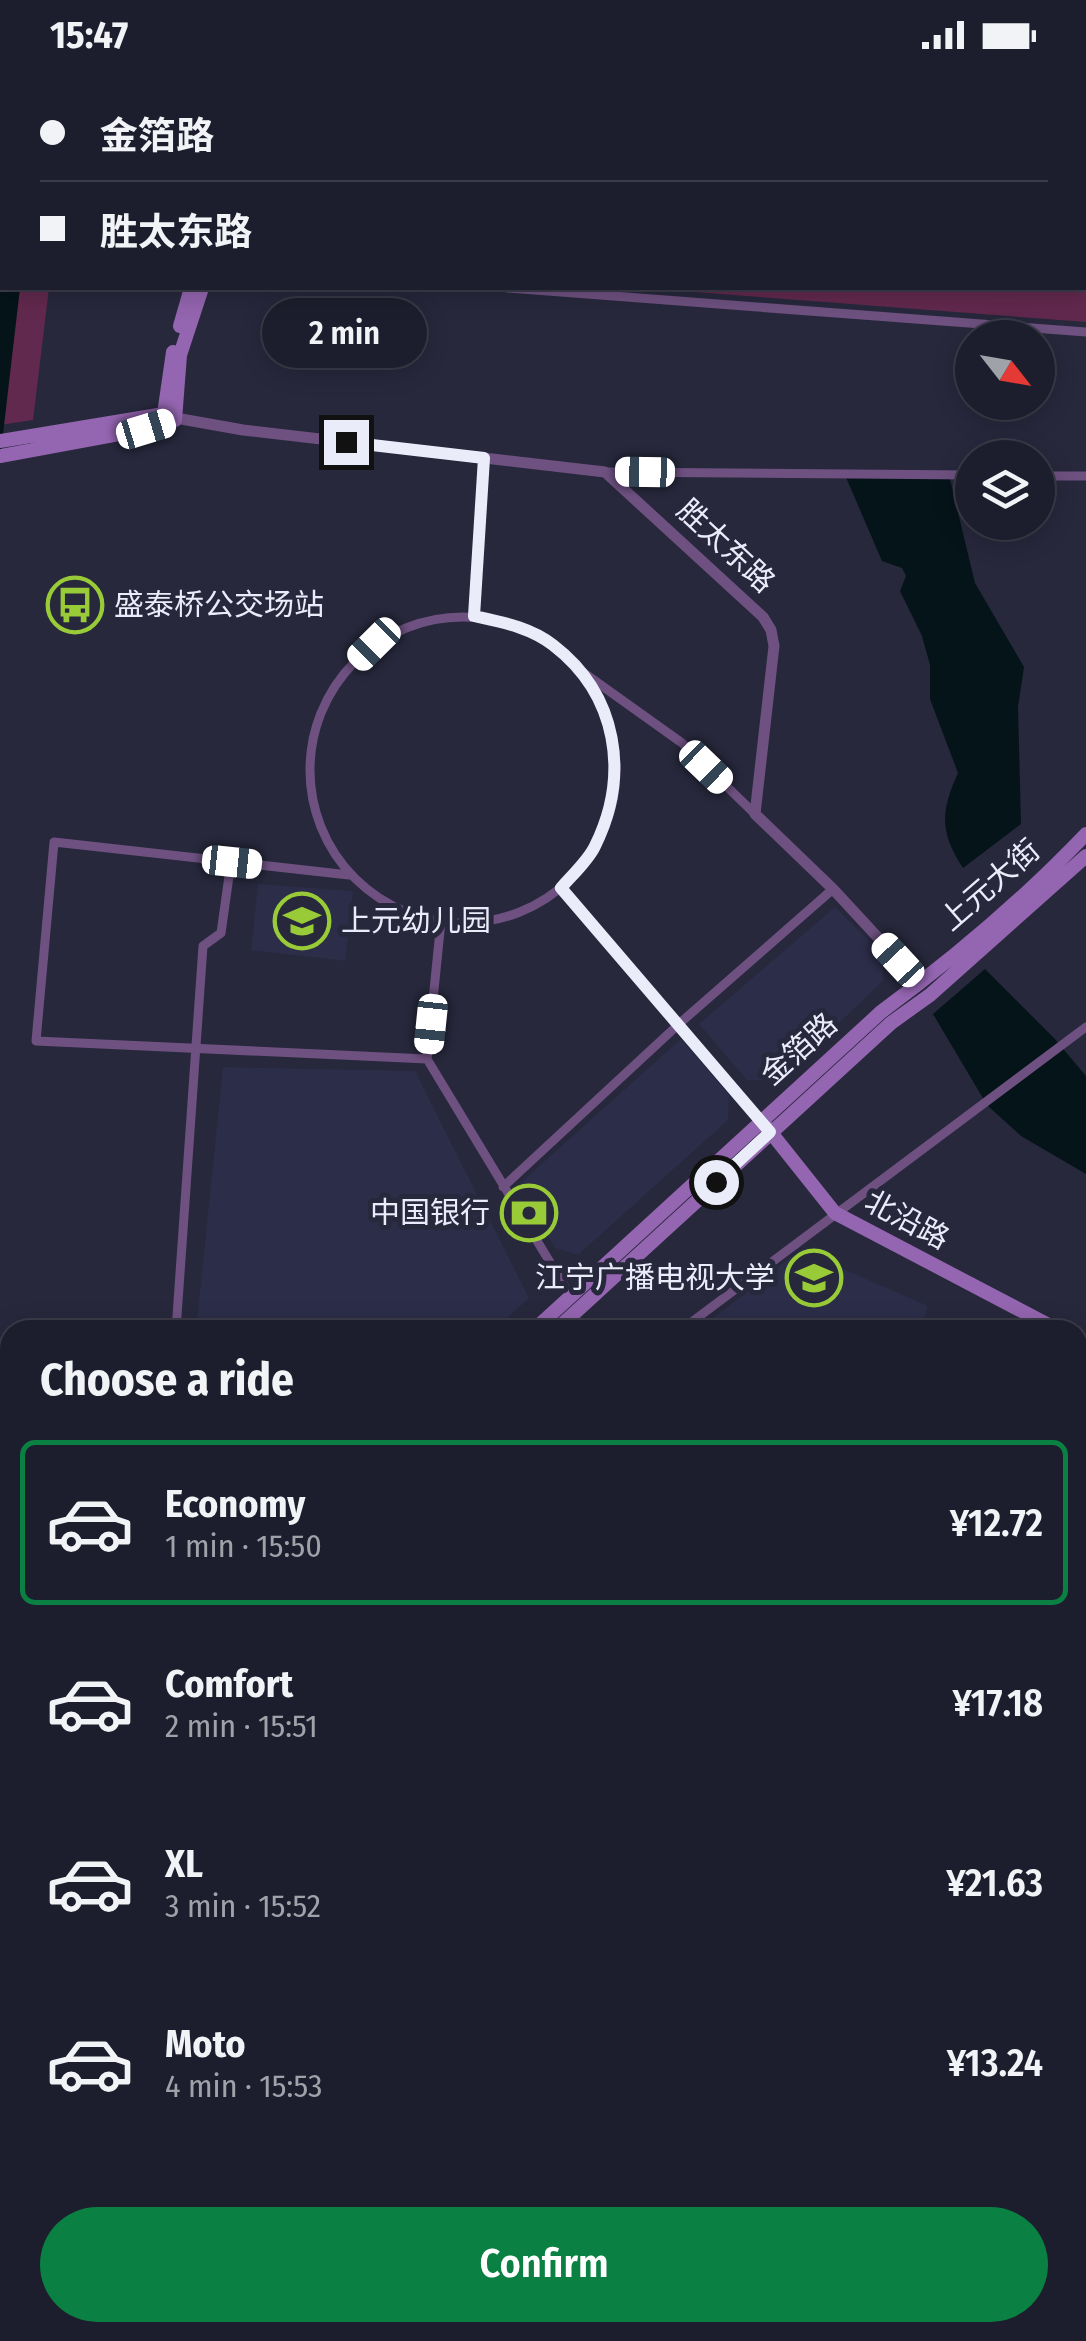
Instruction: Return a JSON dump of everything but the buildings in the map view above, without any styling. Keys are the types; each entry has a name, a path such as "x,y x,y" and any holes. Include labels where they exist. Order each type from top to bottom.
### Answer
{"main road":[{"path":"170,417 173,350 191,290"},
{"path":"170,417 180,355 201,290"},
{"path":"0,456 33,443 170,417"},
{"path":"0,441 33,443"},
{"name":"上元大街","path":"886,1017 1057,865 1086,834"},
{"name":"上元大街","path":"886,1017 930,995 1086,856"},
{"name":"金箔路","path":"559,1320 571,1296 886,1017"},
{"name":"金箔路","path":"562,1320 766,1126"},
{"name":"北沿路","path":"766,1126 835,1213 1039,1320"}],"street":[{"path":"533,290 1086,332"},
{"path":"170,417 605,472 955,475"},
{"path":"474,616 484,458"},
{"name":"胜太东路","path":"605,472 763,617 771,630 774,646 754,814"},
{"path":"1055,476 1086,476"},
{"path":"582,672 603,707 616,755 612,804 594,850 561,888 529,909 493,921 441,922 416,917 380,900 349,874 321,831 309,780 314,728 337,680 374,644 422,621 474,616 514,624 551,643 582,672 682,744 833,889 920,983"},
{"path":"349,874 54,842 36,1041 427,1059"},
{"path":"177,1320 203,946 220,933 232,862"},
{"path":"561,888 766,1126"},
{"path":"503,1187 833,889"},
{"path":"441,922 427,1059 571,1296"},
{"path":"694,1320 1086,1028"}],"shaded area":[{"path":"0,290 49,290 33,420 0,425"},
{"path":"0,290 20,290 0,460"},
{"path":"669,290 1086,290 1086,322"},
{"path":"845,475 949,475 955,500 955,540 965,540 975,583 1024,667 1018,707 1021,824 963,868 950,844 945,822 958,773 930,699 930,665 922,636 900,591 906,576 902,568 882,561"},
{"name":"上元幼儿园","path":"258,884 353,891 345,961 251,950"},
{"path":"835,907 880,951 884,980 779,1080 747,1080 699,1024"},
{"path":"985,969 1086,1076 1086,1174 1021,1136 987,1105 933,1014"},
{"path":"681,1039 729,1095 728,1120 578,1255 555,1248 518,1185"},
{"path":"223,1067 415,1071 529,1298 505,1320 197,1320"},
{"name":"江宁广播电视大学","path":"800,1250 928,1306 924,1320 711,1320"}],"place":[{"name":"盛泰桥公交场站","path":"75,605"},
{"name":"上元幼儿园","path":"302,921"},
{"name":"中国银行","path":"529,1213"},
{"name":"江宁广播电视大学","path":"814,1278"}],"route":[{"path":"346,442 484,458 474,616 514,624 551,643 582,672 603,707 616,755 612,804 594,850 561,888 770,1132 716,1182"}]}
